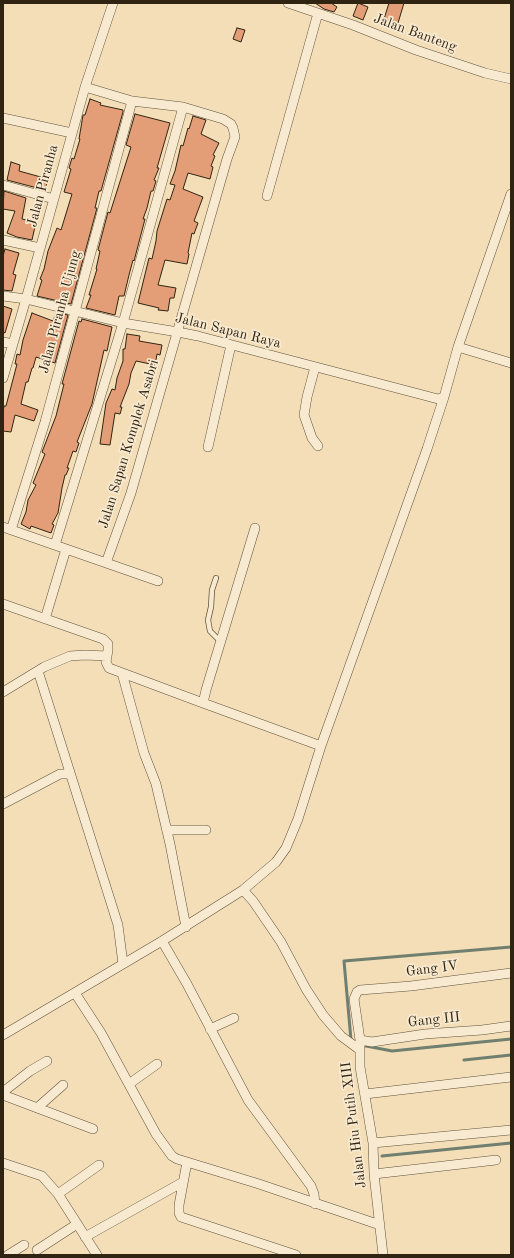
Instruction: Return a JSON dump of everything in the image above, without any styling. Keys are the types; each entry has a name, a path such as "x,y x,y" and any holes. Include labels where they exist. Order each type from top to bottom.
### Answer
{"street":[{"name":"Jalan Piranha","path":"3,378 85,87 113,3"},
{"name":"Jalan Banteng","path":"288,3 485,73 511,79"},
{"path":"267,196 318,13"},
{"name":"Jalan Sapan Komplek Asabri","path":"85,87 132,100 183,107 223,119 231,124 235,137 227,159 131,493 106,563"},
{"name":"Jalan Piranha Ujung","path":"7,528 45,422 132,100"},
{"path":"55,545 123,324 183,107"},
{"path":"3,118 72,133"},
{"path":"3,185 54,199"},
{"path":"3,1035 186,927 242,890 276,862 286,848 298,819 321,746 427,449 458,347 511,194"},
{"path":"3,240 40,248"},
{"name":"Jalan Sapan Raya","path":"3,296 26,299 123,324 178,332 438,399 444,397"},
{"path":"3,342 13,344"},
{"path":"208,447 231,345"},
{"path":"458,347 511,364"},
{"path":"315,367 304,415 312,438 318,446"},
{"path":"7,528 158,581"},
{"path":"203,703 255,528"},
{"path":"45,619 66,549"},
{"path":"3,604 103,639 108,644 106,662 109,668 321,746"},
{"path":"3,692 38,671 70,656 107,656"},
{"path":"38,671 118,925 124,964"},
{"path":"122,673 144,753 156,784 186,927"},
{"path":"3,804 60,774 70,774"},
{"path":"166,830 206,830"},
{"path":"242,890 252,901 281,942 306,989 323,1015 341,1036 360,1050"},
{"path":"162,941 187,984 248,1100 311,1186 315,1204"},
{"name":"Gang IV","path":"357,992 360,990 411,986 511,973"},
{"name":"Jalan Hiu Putih XIII","path":"357,992 354,999 360,1040 360,1067 373,1143 374,1174 383,1255"},
{"path":"75,993 101,1033 156,1134 172,1156 186,1162 259,1184 380,1225"},
{"path":"210,1029 234,1018"},
{"name":"Gang III","path":"360,1040 372,1042 425,1034 482,1030 511,1026"},
{"path":"47,1061 30,1071 3,1093 37,1108 93,1128"},
{"path":"129,1084 156,1064"},
{"path":"365,1094 511,1077"},
{"path":"37,1108 63,1085"},
{"path":"373,1143 511,1130"},
{"path":"374,1174 496,1160"},
{"path":"186,1162 178,1209 181,1217 296,1255"},
{"path":"3,1163 42,1176 58,1194 97,1255"},
{"path":"58,1194 99,1165"},
{"path":"85,1237 183,1182"},
{"path":"37,1250 77,1224"},
{"path":"8,1255 24,1244"}],"lane":[{"path":"216,578 212,590 211,607 208,620 210,631 221,642"}],"building":[{"path":"315,3 331,3 337,7 334,12 324,9"},
{"path":"358,3 368,7 363,20 353,16"},
{"path":"389,3 404,3 398,23 384,19"},
{"path":"237,28 245,30 241,42 233,39"},
{"path":"90,99 101,103 100,105 123,110 123,112 101,191 99,191 95,208 97,208 71,304 37,296 48,251 57,228 61,230 72,194 64,192 71,169 69,168 72,158 74,159 80,139 83,115 85,115"},
{"path":"135,114 170,123 157,168 159,168 154,180 156,181 153,191 151,191 143,219 145,219 124,296 119,296 115,315 86,308 91,295 89,295 97,269 100,251 98,250 108,212 110,213 131,147 126,145"},
{"path":"193,116 206,120 201,134 219,143 213,155 215,156 211,166 213,167 210,179 188,173 183,189 203,197 194,221 198,223 194,234 192,233 187,264 165,260 158,285 176,288 174,298 170,298 168,311 158,310 159,308 138,303 149,258 152,259 157,231 167,199 170,200 175,185 170,184 175,171 181,145 183,146"},
{"path":"11,162 20,165 19,171 48,179 45,190 7,180"},
{"path":"4,191 26,198 22,219 36,222 32,240 7,233 15,211 3,209"},
{"path":"5,249 19,253 13,274 16,275 12,291 3,290 3,256"},
{"path":"3,306 12,309 5,333 3,332"},
{"path":"32,313 53,321 56,313 68,315 55,363 36,357 28,382 26,382 21,404 38,410 34,421 15,415 11,432 3,431 4,406 6,406 17,364 15,364 17,354 20,355 23,340"},
{"path":"82,319 112,327 107,351 104,350 92,404 77,442 79,443 76,452 73,451 67,468 69,468 65,475 58,513 52,524 54,525 51,533 31,526 30,529 21,524 26,512 28,500 36,485 33,483 45,454 42,452 56,416 64,384 62,384 79,321 81,322"},
{"path":"127,334 140,336 139,341 162,345 160,355 157,354 155,365 136,361 120,407 122,407 120,414 115,413 110,445 100,444 106,403 112,389 115,390 117,378 123,361 123,349 125,349"}],"waterway":[{"path":"351,1040 344,961 511,947"},
{"path":"361,1045 392,1051 511,1039"},
{"path":"464,1060 511,1055"},
{"path":"382,1156 511,1143"}]}
